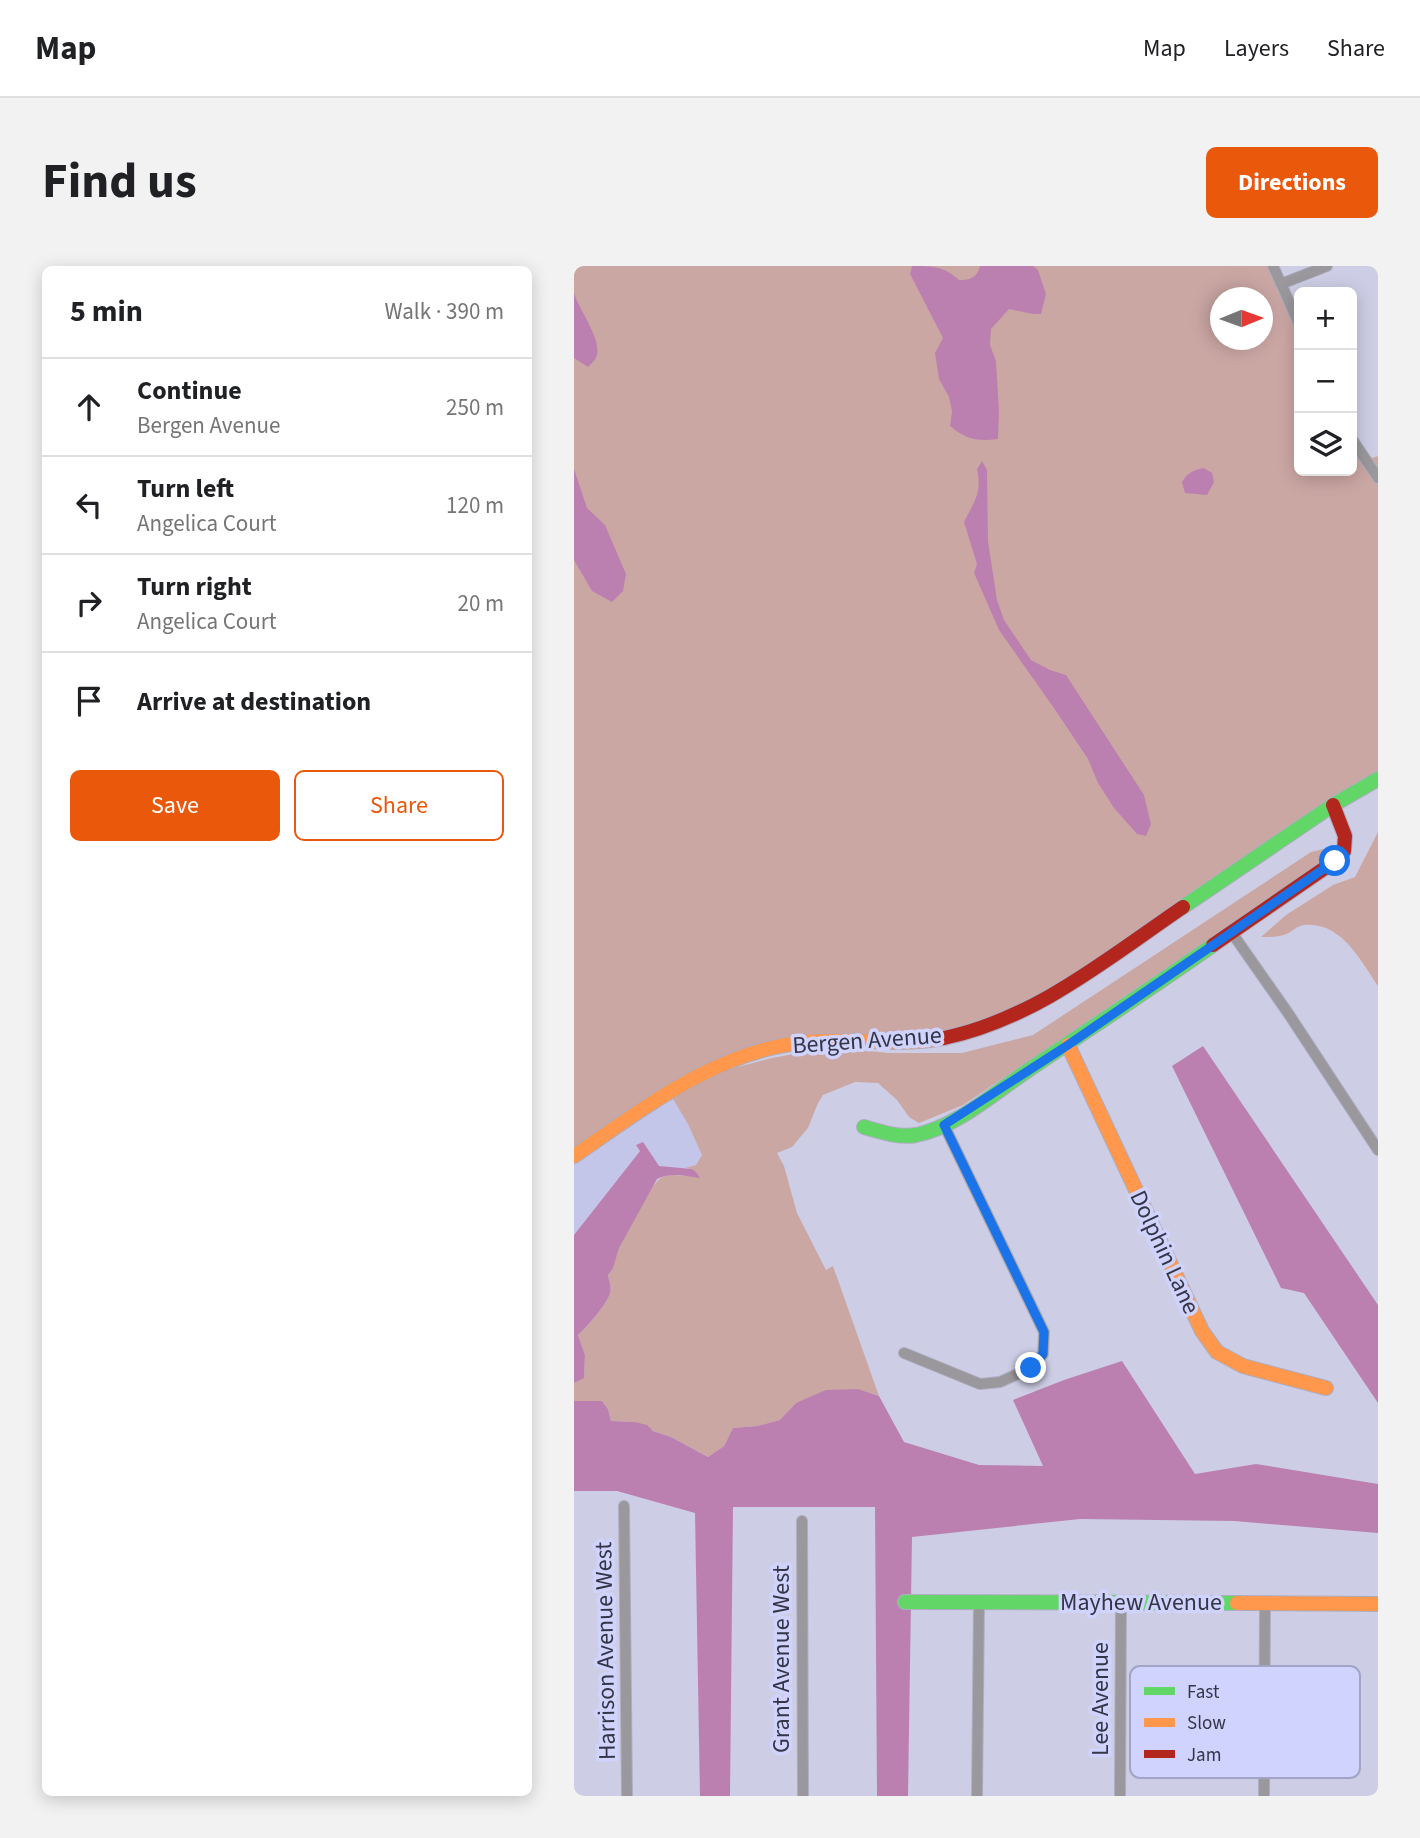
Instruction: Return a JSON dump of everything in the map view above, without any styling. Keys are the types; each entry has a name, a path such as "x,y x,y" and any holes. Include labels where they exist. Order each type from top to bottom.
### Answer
{"street":[{"path":"1273,266 1294,313"},
{"path":"1281,284 1327,266"},
{"path":"1357,446 1378,478"},
{"name":"Bergen Avenue","path":"574,1156 652,1104 702,1075 753,1053 790,1044 816,1042 924,1041 976,1031 1024,1010 1052,996 1333,806 1378,779"},
{"path":"864,1127 895,1136 917,1135 944,1125 1068,1045 1232,933 1335,861 1344,851 1345,836 1333,806"},
{"path":"1232,933 1378,1150"},
{"name":"Dolphin Lane","path":"1068,1045 1202,1331 1217,1352 1243,1366 1326,1388"},
{"path":"904,1353 980,1384 1000,1382 1031,1368 1043,1354 1044,1332 944,1125"},
{"name":"Harrison Avenue West","path":"624,1506 627,1796"},
{"name":"Grant Avenue West","path":"802,1521 803,1796"},
{"path":"977,1796 979,1601"},
{"name":"Lee Avenue","path":"1120,1796 1121,1601"},
{"name":"Mayhew Avenue","path":"905,1602 1378,1604"},
{"path":"1265,1602 1265,1666"},
{"path":"1264,1778 1264,1796"}],"shaded area":[{"path":"574,266 1273,266 1294,313 1294,476 1357,476 1357,446 1366,460 1378,456 1378,779 1052,996 976,1031 790,1044 730,1069 772,1058 841,1048 888,1053 962,1053 1033,1035 1311,852 1328,848 1330,858 963,1105 919,1123 909,1117 897,1100 878,1083 855,1082 823,1095 808,1128 792,1147 777,1153 784,1166 797,1213 826,1270 833,1266 879,1396 857,1389 796,1403 781,1420 733,1428 724,1446 708,1457 635,1422 611,1421 608,1409 602,1401 574,1401 574,1383 584,1377 585,1355 578,1335 608,1297 611,1289 608,1275 631,1223 644,1199 661,1178 688,1176 692,1169 685,1168 696,1165 702,1155 670,1094 574,1156"},
{"path":"912,266 938,268 959,280 972,278 980,266 1033,266 1038,270 1046,294 1041,314 1009,309 991,329 990,345 996,361 998,439 972,438 950,426 952,411 949,397 939,379 935,353 943,338 910,274"},
{"path":"574,293 597,343 596,358 588,367 574,358"},
{"path":"982,461 987,470 988,541 997,600 1004,620 1031,660 1066,675 1144,795 1151,824 1146,836 1137,834 1114,808 1098,783 1088,759 999,630 974,573 977,564 964,522 976,496 979,484 977,469"},
{"path":"1204,468 1212,473 1214,482 1207,495 1185,493 1182,482 1184,479 1191,472"},
{"path":"574,469 587,508 605,525 626,574 623,591 612,602 592,591 574,560"},
{"path":"1378,832 1378,986 1349,945 1329,929 1304,925 1284,935 1261,937 1286,915 1333,885 1355,877"},
{"path":"1203,1046 1378,1305 1378,1403 1304,1293 1281,1288 1172,1066"},
{"path":"670,1093 702,1155 696,1165 685,1168 659,1166 636,1145 640,1150 574,1235 574,1162"},
{"path":"643,1142 659,1166 692,1169 700,1178 673,1175 657,1179 619,1248 608,1275 611,1289 608,1297 578,1335 585,1355 584,1378 574,1383 574,1235 640,1151 636,1145"},
{"path":"1122,1361 1195,1474 1256,1464 1378,1484 1378,1533 1234,1521 1080,1519 912,1537 908,1796 877,1796 875,1507 733,1507 730,1796 700,1796 695,1513 617,1491 574,1491 574,1401 602,1401 608,1409 611,1421 647,1425 653,1431 671,1437 708,1457 724,1446 733,1428 780,1420 796,1403 826,1390 858,1389 879,1396 904,1442 979,1465 1043,1466 1013,1400"}],"traffic: fast":[{"path":"1183,907 1333,805 1378,779"},
{"path":"864,1127 910,1136 946,1125 1213,945"},
{"path":"905,1602 1237,1603"}],"traffic: slow":[{"path":"574,1156 683,1084 742,1056 806,1042 910,1042 944,1038"},
{"path":"1068,1045 1202,1331 1217,1352 1243,1366 1326,1388"},
{"path":"1237,1603 1378,1604"}],"traffic: jam":[{"path":"1213,945 1335,861 1344,851 1345,836 1333,805"},
{"path":"944,1038 977,1029 1040,1002 1098,966 1183,907"}],"route":[{"path":"1031,1368 1043,1354 1044,1332 944,1125 1068,1045 1335,861"}]}
